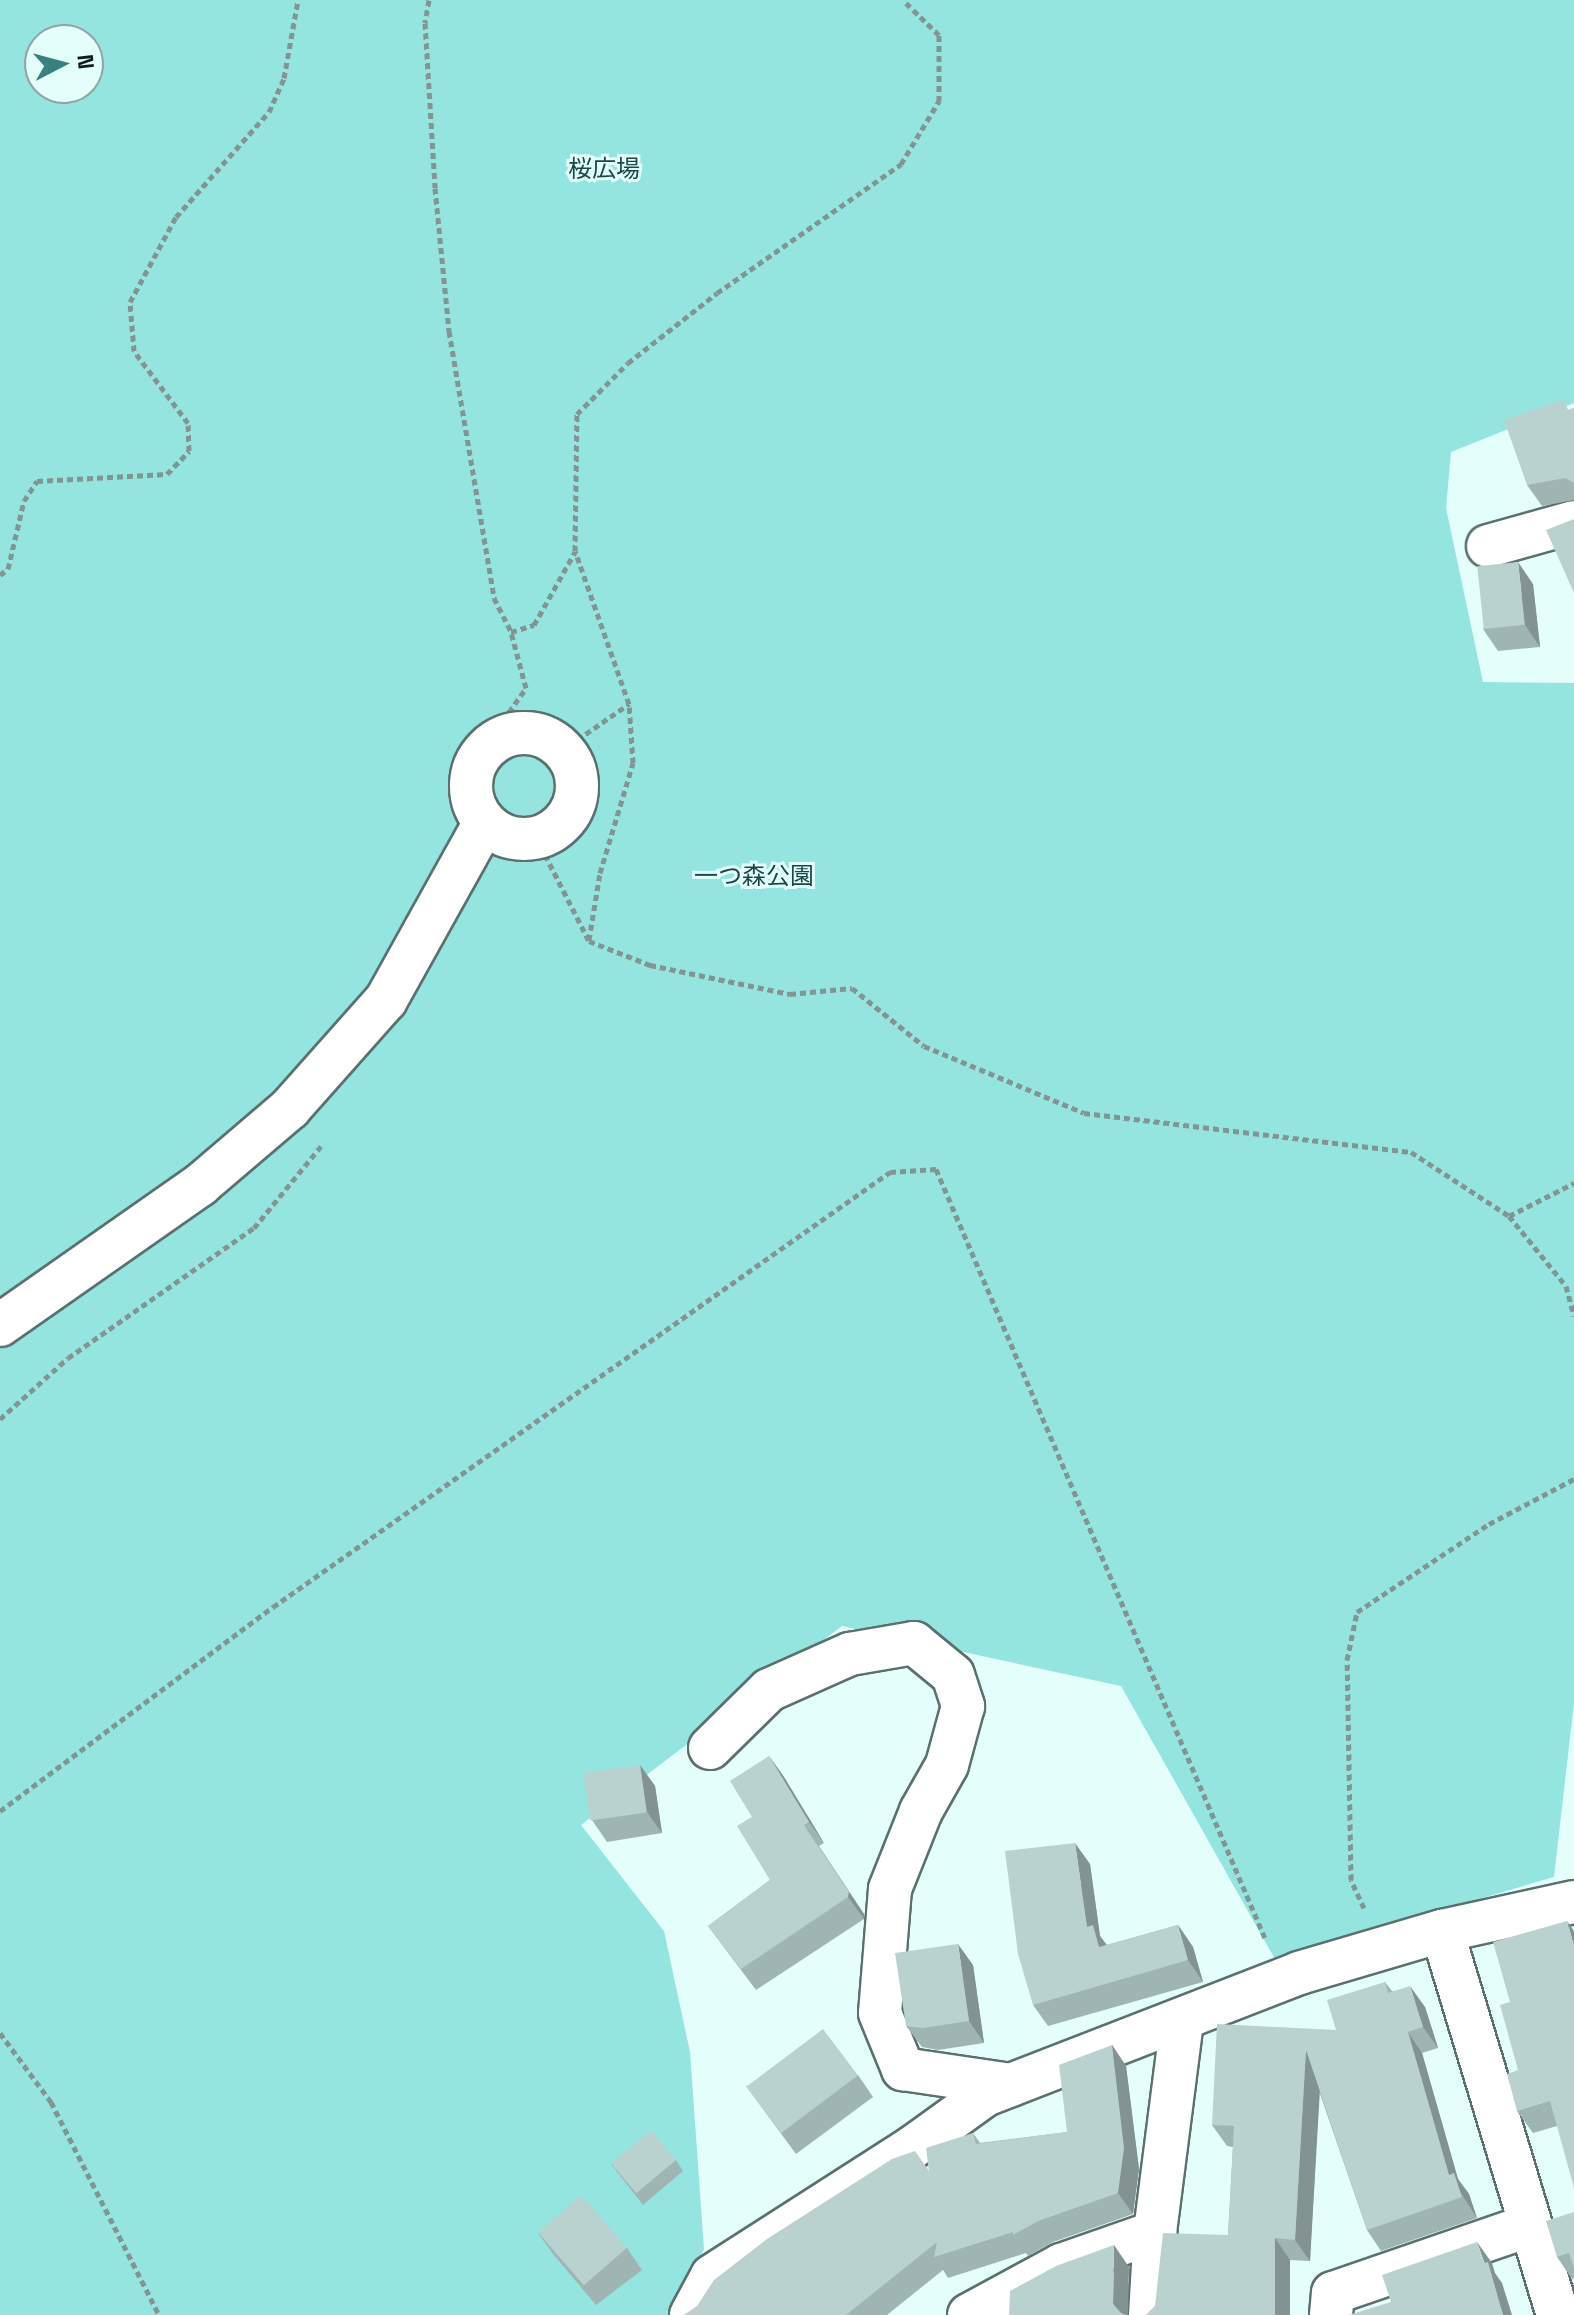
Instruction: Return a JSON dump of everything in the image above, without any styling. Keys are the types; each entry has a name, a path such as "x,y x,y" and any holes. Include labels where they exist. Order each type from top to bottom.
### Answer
{"street":[{"path":"1488,546 1574,522"},
{"path":"512,733 549,737 561,751 574,765 577,802 554,833 517,842 484,824 469,790 480,753 512,733"},
{"path":"0,1325 200,1185 290,1108 386,1000 484,824"},
{"path":"710,1748 769,1690 850,1654 914,1643 953,1675 963,1706 947,1765 921,1811 890,1889 880,2013 903,2069 1011,2085"},
{"path":"691,2315 712,2276 913,2147 985,2095 1182,2021 1283,1979 1442,1931 1574,1902"},
{"path":"1442,1931 1558,2315"},
{"path":"1150,2315 1155,2232 1182,2021"},
{"path":"1331,2315 1333,2293 1530,2225"},
{"path":"969,2315 1061,2265 1155,2232"}],"path":[{"path":"0,575 8,569 24,501 37,481 167,474 189,451 188,423 134,351 130,302 176,217 269,112 284,78 298,0"},
{"path":"429,0 425,23 434,173 449,331 494,598 511,632 526,688 480,753"},
{"path":"589,941 600,873 633,763 629,704 575,551 577,414 628,363 717,293 901,164 939,101 939,35 903,0"},
{"path":"511,632 534,625 575,551"},
{"path":"561,751 629,704"},
{"path":"536,837 589,941 650,965 790,994 852,988 924,1046 1084,1113 1411,1152 1509,1216 1566,1286 1574,1316"},
{"path":"0,1811 273,1607 890,1172 936,1169 1283,1979"},
{"path":"1509,1216 1574,1183"},
{"path":"1383,1948 1351,1880 1347,1660 1357,1612 1489,1524 1574,1479"},
{"path":"0,2033 51,2102 159,2315"}],"green space":[{"name":"一つ森公園","path":"0,0 1574,0 1574,403 1451,452 1446,508 1483,682 1574,683 1574,1703 1554,1877 1275,1959 1121,1686 842,1626 581,1825 664,1931 690,2052 704,2249 675,2315 0,2315"}],"building":[{"path":"1564,399 1568,410 1574,408 1574,483 1565,478 1527,485 1504,420"},
{"path":"1574,519 1574,593 1546,530"},
{"path":"1518,562 1525,625 1484,629 1477,566"},
{"path":"769,1756 809,1822 804,1825 849,1892 848,1897 741,1969 708,1926 770,1880 737,1826 752,1817 730,1781"},
{"path":"640,1765 647,1813 590,1820 584,1773"},
{"path":"1075,1843 1087,1927 1093,1925 1099,1947 1178,1925 1188,1960 1033,2005 1018,1954 1005,1851"},
{"path":"1567,1921 1574,1946 1574,2188 1550,2101 1517,2111 1507,2074 1518,2070 1500,2005 1510,2002 1493,1942"},
{"path":"958,1944 969,2021 923,2028 906,2026 895,1953"},
{"path":"1385,1982 1388,1993 1410,1986 1423,2027 1408,2032 1449,2175 1454,2173 1462,2197 1367,2230 1306,2050 1295,2240 1275,2238 1275,2315 1146,2315 1155,2306 1163,2233 1228,2235 1234,2126 1212,2125 1217,2024 1336,2030 1327,2000"},
{"path":"823,2029 858,2075 781,2133 746,2087"},
{"path":"1112,2045 1124,2148 1118,2193 1038,2221 1013,2235 1013,2232 934,2257 937,2242 846,2315 684,2315 697,2306 714,2280 767,2239 892,2159 915,2151 929,2171 926,2148 973,2133 976,2144 1067,2132 1059,2065"},
{"path":"651,2130 676,2160 636,2193 611,2163"},
{"path":"581,2195 627,2248 584,2285 538,2232"},
{"path":"1574,2212 1574,2268 1569,2253 1557,2257 1546,2221"},
{"path":"1477,2242 1484,2263 1488,2262 1503,2315 1349,2315 1391,2302 1382,2275"},
{"path":"1114,2245 1113,2304 1126,2315 1009,2315 1010,2291 1056,2266"}],"park label":[{"name":"桜広場","path":"604,169"}]}
